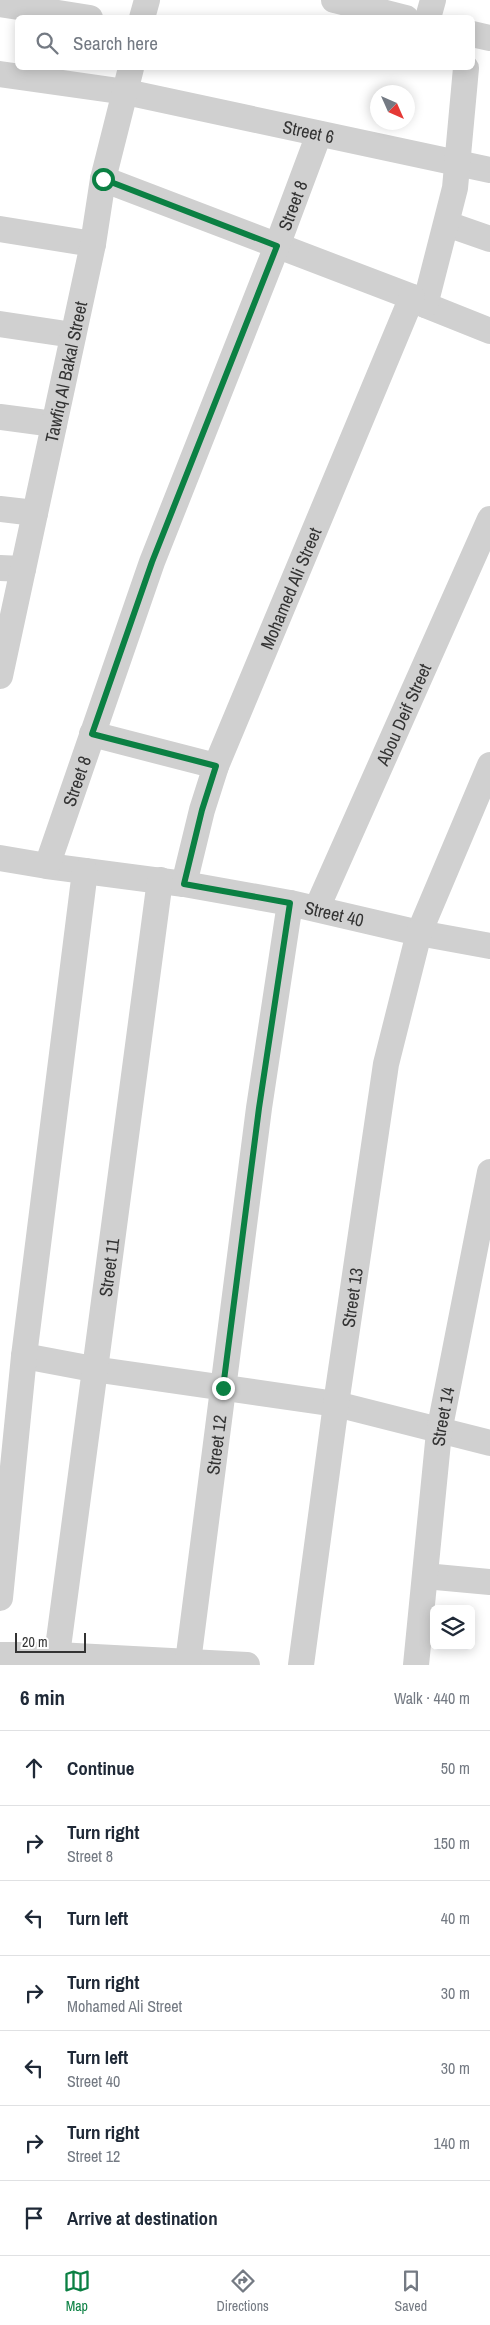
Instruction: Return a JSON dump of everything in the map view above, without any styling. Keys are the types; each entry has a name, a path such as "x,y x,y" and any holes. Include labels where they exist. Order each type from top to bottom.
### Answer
{"street":[{"path":"143,15 147,0"},
{"path":"334,0 394,15"},
{"path":"429,15 433,0"},
{"path":"0,7 65,15"},
{"path":"475,35 490,38"},
{"name":"Mohamed Ali Street","path":"172,882 202,810 216,766 418,301 447,224 455,188 466,70"},
{"name":"Street 6","path":"0,74 129,80 319,134 490,170"},
{"name":"Tawfiq Al Bakal Street","path":"0,676 11,569 35,513 93,244 103,179 129,80"},
{"name":"Street 8","path":"47,866 152,562 277,246 319,134"},
{"path":"103,179 418,301 490,331"},
{"path":"447,224 490,240"},
{"path":"0,228 93,244"},
{"path":"0,324 73,335"},
{"path":"0,417 54,424"},
{"path":"0,509 35,513"},
{"name":"Abou Deif Street","path":"316,908 490,519"},
{"path":"92,734 216,766"},
{"name":"Street 13","path":"301,1665 336,1404 386,1064 419,933 490,765"},
{"name":"Street 40","path":"0,858 172,882 290,903 419,933 490,946"},
{"path":"0,1598 24,1356 85,870"},
{"name":"Street 11","path":"57,1655 93,1369 128,1130 172,882"},
{"name":"Street 12","path":"188,1662 259,1108 290,903"},
{"name":"Street 14","path":"416,1665 439,1432 490,1172"},
{"path":"24,1356 93,1369 336,1404 439,1432 490,1443"},
{"path":"425,1576 490,1582"},
{"path":"0,1655 57,1655 107,1661 247,1665"}],"route":[{"path":"103,179 277,246 152,562 92,734 216,766 202,810 184,884 290,903 259,1108 223,1388"}]}
